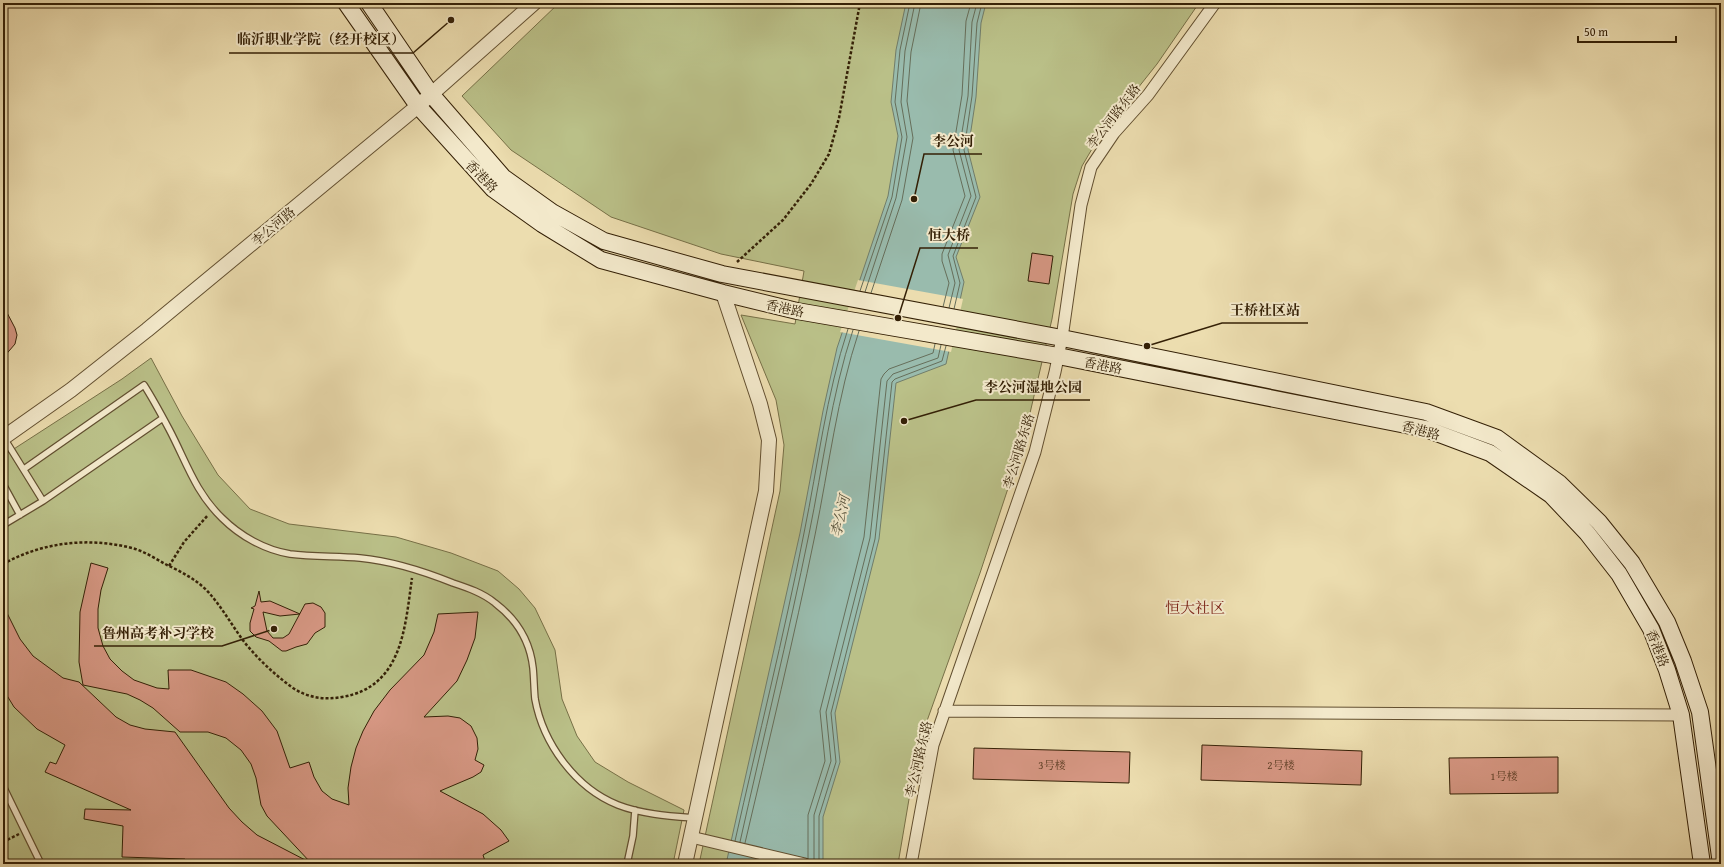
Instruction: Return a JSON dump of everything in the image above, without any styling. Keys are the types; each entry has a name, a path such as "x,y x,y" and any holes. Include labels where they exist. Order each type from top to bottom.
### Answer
{"main road":[{"name":"香港路","path":"346,3 418,106 493,189 542,224 600,260 797,311 1058,356 1426,429 1490,453 1550,496 1587,534 1619,574 1651,629 1667,670 1681,715 1702,864"},
{"name":"香港路","path":"368,3 431,94 503,177 552,212 604,241 722,274 1062,338 1426,412 1497,438 1559,484 1599,522 1632,563 1667,622 1683,661 1700,712 1720,864"}],"street":[{"name":"李公河路","path":"3,438 71,390 147,330 418,106 534,3"},
{"name":"李公河路东路","path":"911,864 933,745 1035,452 1062,338 1081,205 1091,167 1114,134 1148,95 1215,3"},
{"path":"685,864 766,491 769,440 760,404 723,293"},
{"path":"944,711 1681,715"},
{"path":"691,837 804,864"}],"lane":[{"path":"24,470 144,385 163,418 194,482 214,510 241,535 261,545 289,554 362,559 413,568 474,590 493,601 510,615 520,629 529,647 533,668 537,709 545,732 558,755 576,777 597,793 617,805 635,810 694,818"},
{"path":"3,525 43,500 163,418"},
{"path":"3,438 43,500"},
{"path":"3,484 20,515"},
{"path":"3,786 41,864"},
{"path":"627,864 633,836 635,810"}],"path":[{"path":"722,274 783,220 811,184 829,154 839,118 860,3"},
{"path":"169,566 188,537 214,510"},
{"path":"3,564 25,553 43,547 63,543 86,542 110,544 133,549 183,573 209,593 245,643 277,676 295,689 309,696 328,699 351,696 367,689 381,679 394,661 402,642 413,568"},
{"path":"3,842 25,831"}],"green space":[{"path":"559,3 1199,3 1157,64 1099,137 1082,166 1073,194 1052,319 1023,443 980,573 918,746 898,864 699,864 780,491 784,445 776,400 741,315 795,324 804,271 721,254 611,217 511,150 462,96"},
{"path":"151,358 182,416 218,475 250,509 289,524 396,537 451,553 498,571 519,589 535,608 555,650 562,699 577,736 595,762 628,782 684,810 673,864 3,864 3,456 122,379"}],"water":[{"path":"906,3 986,3 981,23 976,97 968,150 980,197 956,257 964,282 946,364 896,383 879,539 835,713 840,762 823,817 823,864 726,864 800,533 823,411 837,348 888,196 898,136 891,102 896,50"}],"pier":[{"path":"858,280 963,299 951,352 840,332"}],"building":[{"path":"1032,253 1053,256 1049,284 1028,281"},
{"path":"3,305 17,335 15,344 3,358"},
{"path":"91,563 108,568 101,590 98,609 98,628 103,646 110,659 122,671 134,680 157,688 169,689 168,670 191,670 226,682 243,694 262,711 277,731 290,768 309,762 314,777 322,791 332,799 349,805 348,788 351,767 356,748 363,731 374,711 390,690 424,655 434,632 438,614 478,612 475,638 457,681 424,717 448,716 460,718 471,726 477,738 478,749 475,760 484,765 481,772 440,791 483,814 501,830 509,841 483,855 486,864 186,864 185,859 122,857 123,826 84,819 85,809 131,810 45,772 50,762 56,764 65,745 37,729 14,707 3,689 3,605 20,639 33,656 63,678 79,682 116,717 130,725 145,729 175,732 229,808 242,822 257,835 311,863 267,816 261,805 256,778 251,764 241,750 226,738 208,732 180,732 153,708 140,700 127,694 83,685 79,662 80,612"},
{"path":"259,591 261,602 270,601 300,614 305,604 313,603 321,607 325,613 325,627 315,633 307,644 286,651 282,651 269,641 256,637 250,631 250,623 254,609 251,608 255,606","holes":["263,612 280,616 300,614 289,634 283,638 273,638 267,631"]},
{"path":"1202,745 1362,751 1361,785 1201,780"},
{"path":"974,748 1130,752 1129,783 973,779"},
{"path":"1558,757 1558,793 1450,794 1449,758"}],"place":[{"name":"临沂职业学院（经开校区）","path":"451,20"},
{"name":"李公河","path":"914,199"},
{"name":"恒大桥","path":"898,318"},
{"name":"王桥社区站","path":"1147,346"},
{"name":"李公河湿地公园","path":"904,421"},
{"name":"鲁州高考补习学校","path":"274,629"}],"district":[{"name":"恒大社区","path":"1195,608"}]}
